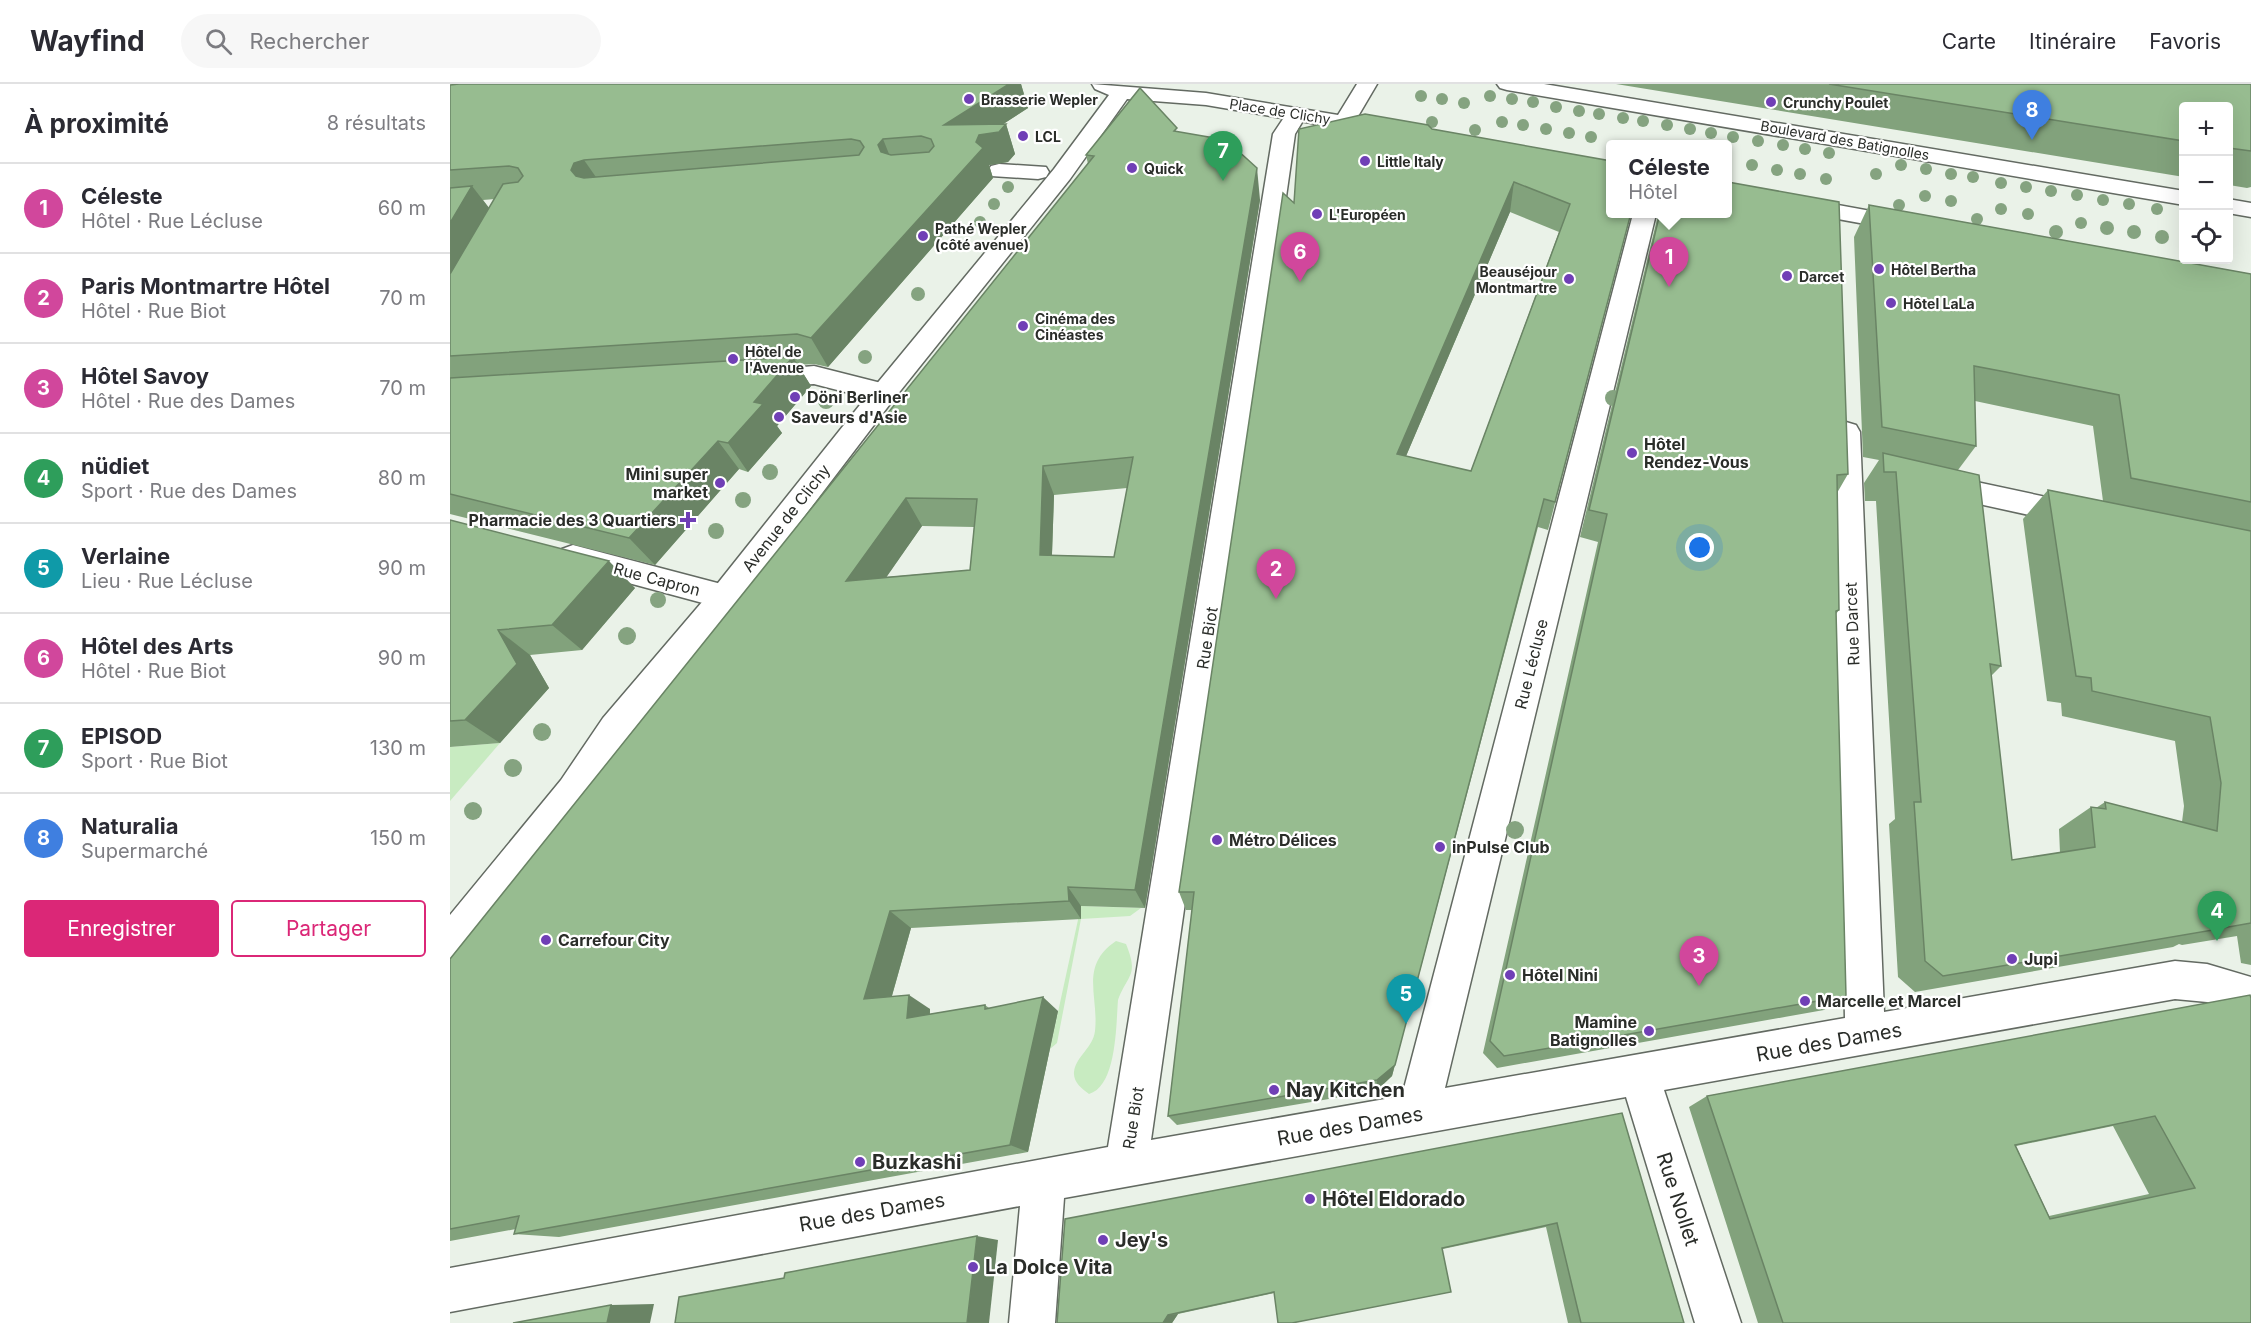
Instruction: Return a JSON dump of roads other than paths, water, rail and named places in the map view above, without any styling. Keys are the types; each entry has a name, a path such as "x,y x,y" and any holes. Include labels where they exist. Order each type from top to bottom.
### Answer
{"street":[{"name":"Place de Clichy","path":"1171,95 1197,84"},
{"name":"Place de Clichy","path":"1111,88 1344,122 1367,84"},
{"name":"Boulevard des Batignolles","path":"1507,84 2179,197"},
{"name":"Avenue de Clichy","path":"450,944 573,791 615,728 724,597 884,393 1062,174 1111,88"},
{"name":"Rue Biot","path":"1126,1165 1284,134 1296,114"},
{"path":"1344,122 1404,133"},
{"path":"999,171 1038,172"},
{"path":"1732,193 1936,230"},
{"path":"2233,207 2251,210"},
{"path":"1839,212 1840,244"},
{"name":"Rue Lécluse","path":"1418,1114 1643,218"},
{"path":"732,380 814,375 884,393"},
{"name":"Rue Darcet","path":"1845,407 1860,468 1865,1036"},
{"path":"1907,478 2102,520"},
{"name":"Rue Capron","path":"543,549 724,597"},
{"name":"Rue des Dames","path":"450,1290 1126,1165 2175,980 2207,983 2251,996"},
{"name":"Rue Nollet","path":"1639,1075 1718,1323"},
{"path":"1032,1323 1044,1180"}],"place":[{"name":"Brasserie Wepler","path":"969,99"},
{"name":"Crunchy Poulet","path":"1771,102"},
{"name":"LCL","path":"1023,136"},
{"name":"Naturalia","path":"2032,140"},
{"name":"Little Italy","path":"1365,161"},
{"name":"Quick","path":"1132,168"},
{"name":"EPISOD","path":"1223,181"},
{"name":"L'Européen","path":"1317,214"},
{"name":"Pathé Wepler (côté avenue)","path":"923,236"},
{"name":"Hôtel Bertha","path":"1879,269"},
{"name":"Darcet","path":"1787,276"},
{"name":"Beauséjour Montmartre","path":"1569,279"},
{"name":"Hôtel des Arts","path":"1300,282"},
{"name":"Céleste","path":"1669,287"},
{"name":"Hôtel LaLa","path":"1891,303"},
{"name":"Cinéma des Cinéastes","path":"1023,326"},
{"name":"Hôtel de l'Avenue","path":"733,359"},
{"name":"Döni Berliner","path":"795,397"},
{"name":"Saveurs d'Asie","path":"779,417"},
{"name":"Hôtel Rendez-Vous","path":"1632,453"},
{"name":"Mini super market","path":"720,483"},
{"name":"Pharmacie des 3 Quartiers","path":"688,520"},
{"name":"Paris Montmartre Hôtel","path":"1276,599"},
{"name":"Métro Délices","path":"1217,840"},
{"name":"inPulse Club","path":"1440,847"},
{"name":"Carrefour City","path":"546,940"},
{"name":"nüdiet","path":"2217,941"},
{"name":"Jupi","path":"2012,959"},
{"name":"Hôtel Nini","path":"1510,975"},
{"name":"Hôtel Savoy","path":"1699,986"},
{"name":"Marcelle et Marcel","path":"1805,1001"},
{"name":"Verlaine","path":"1406,1024"},
{"name":"Mamine Batignolles","path":"1649,1031"},
{"name":"Nay Kitchen","path":"1274,1090"},
{"name":"Buzkashi","path":"860,1162"},
{"name":"Hôtel Eldorado","path":"1310,1199"},
{"name":"Jey's","path":"1103,1240"},
{"name":"La Dolce Vita","path":"973,1267"}]}
